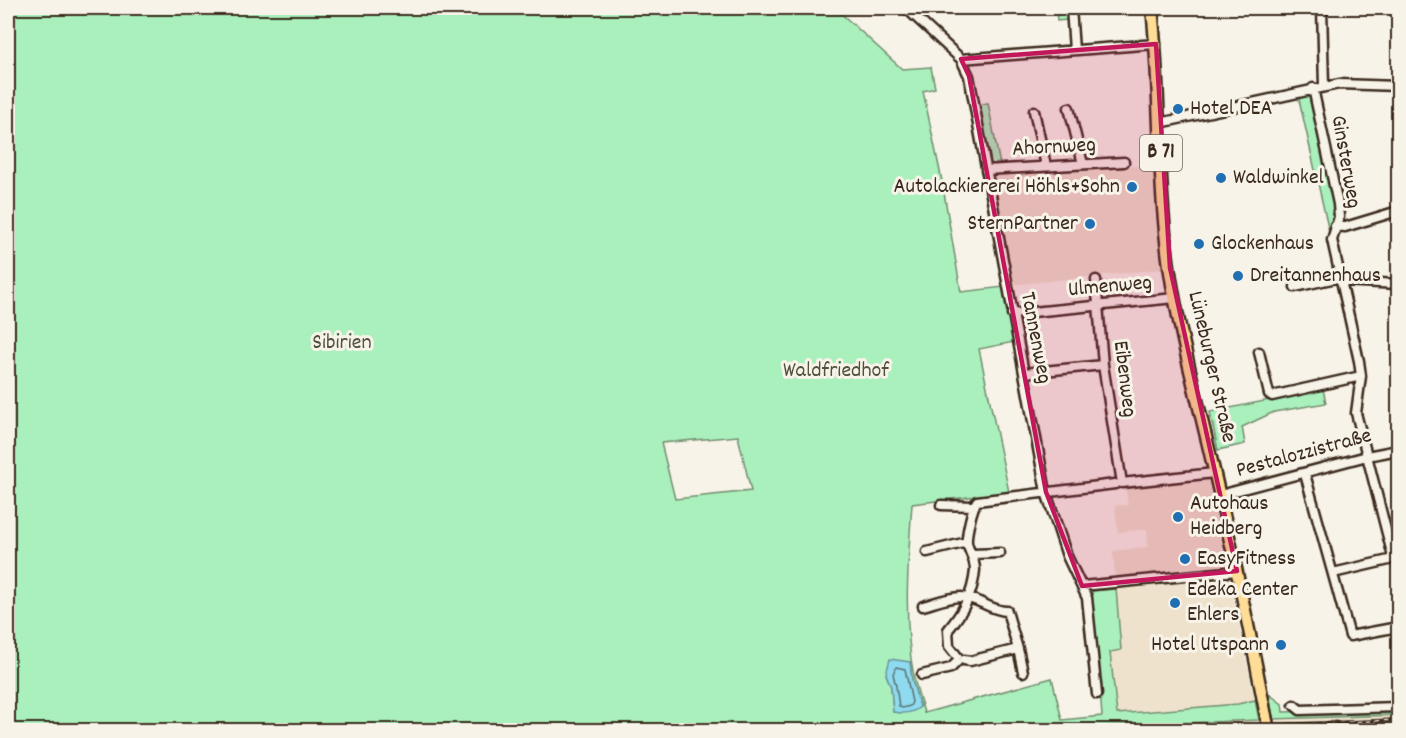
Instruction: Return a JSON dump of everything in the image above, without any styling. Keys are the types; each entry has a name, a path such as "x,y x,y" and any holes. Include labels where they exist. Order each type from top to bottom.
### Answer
{"main road":[{"name":"Lüneburger Straße","path":"1152,8 1156,44 1165,222 1175,298 1237,571 1269,730"}],"street":[{"name":"Tannenweg","path":"910,8 961,59 969,76 1046,492 1067,556 1082,586 1089,607 1097,694"},
{"path":"1071,8 1074,50"},
{"path":"1322,8 1324,86"},
{"path":"961,59 1156,44"},
{"path":"1160,123 1324,86 1353,83 1398,86"},
{"name":"Ginsterweg","path":"1313,88 1338,204 1339,217 1332,240 1361,376 1356,413 1392,558 1333,573"},
{"path":"1069,108 1083,164"},
{"path":"1034,111 1046,166"},
{"name":"Ahornweg","path":"986,170 1124,162"},
{"path":"1335,226 1344,227 1398,211"},
{"path":"1295,287 1341,279 1398,284"},
{"name":"Eibenweg","path":"1096,280 1103,365 1119,483"},
{"name":"Ulmenweg","path":"1012,314 1175,298"},
{"path":"1259,352 1269,394 1272,396 1361,376"},
{"path":"1024,373 1103,365"},
{"name":"Pestalozzistraße","path":"1220,495 1398,450"},
{"path":"941,505 973,506 982,499 1214,472"},
{"path":"1305,474 1350,636 1398,627"},
{"path":"973,506 967,542 973,554 975,568 969,598 961,615 948,630 949,646 959,659 970,661 1018,649"},
{"path":"927,552 967,542"},
{"path":"973,554 1000,554"},
{"path":"1082,586 1237,571"},
{"path":"922,606 961,597 969,598 998,611 1007,611 1023,672"},
{"path":"922,675 951,668 959,659"},
{"path":"1294,705 1300,710 1398,707"}],"highlighted area":[{"path":"1156,44 1170,268 1237,571 1082,586 1046,492 969,76 961,59"}],"shaded area":[{"path":"1155,165 1159,249 1163,269 1008,285 989,173"},
{"path":"1207,475 1255,700 1238,704 1117,715 1110,651 1121,650 1113,551 1148,547 1147,529 1118,532 1115,506 1128,505 1125,484"},
{"path":"1398,715 1398,722 1216,730 1108,730 1110,727"}],"green space":[{"name":"Sibirien","path":"8,8 835,8 902,69 931,67 935,88 923,91 942,181 961,292 1004,287 1014,342 979,349 1009,492 912,504 907,591 908,634 915,682 924,713 1052,678 1062,720 1102,716 1092,591 1116,589 1121,650 1110,652 1117,714 1238,704 1255,700 1259,720 1012,730 8,730","holes":["738,436 751,491 675,499 661,443","910,662 912,680 920,707 893,712 891,687 886,674"]},
{"path":"1056,8 1066,8 1067,20 1057,21"},
{"path":"1307,93 1312,95 1337,210 1329,232 1298,95"},
{"path":"988,103 1000,165 989,166 978,105"},
{"path":"1323,389 1326,403 1274,412 1242,427 1245,444 1218,450 1210,412"},
{"path":"1269,694 1282,704 1283,712 1398,708 1398,715 1273,719"},
{"path":"1398,722 1398,730 1274,730 1274,727"}],"water":[{"path":"890,659 910,662 912,680 920,707 914,711 893,712 891,687 886,674"}],"railway":[{"path":"1168,730 1398,720"}],"place":[{"name":"Hotel DEA","path":"1178,109"},
{"name":"Waldwinkel","path":"1221,178"},
{"name":"Autolackiererei Höhls+Sohn","path":"1132,187"},
{"name":"SternPartner","path":"1090,224"},
{"name":"Glockenhaus","path":"1199,244"},
{"name":"Dreitannenhaus","path":"1238,276"},
{"name":"Autohaus Heidberg","path":"1178,517"},
{"name":"EasyFitness","path":"1185,559"},
{"name":"Edeka Center Ehlers","path":"1175,603"},
{"name":"Hotel Utspann","path":"1281,645"}],"park label":[{"name":"Waldfriedhof","path":"836,371"}]}
